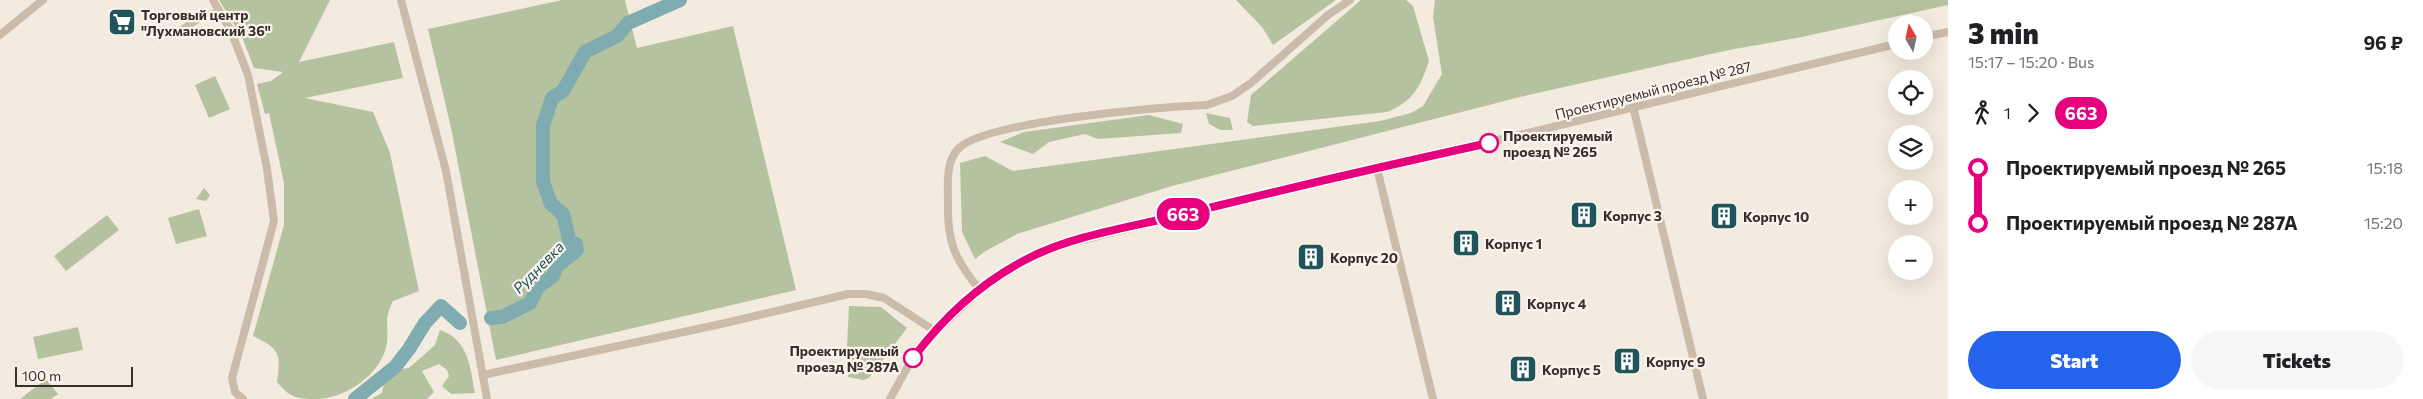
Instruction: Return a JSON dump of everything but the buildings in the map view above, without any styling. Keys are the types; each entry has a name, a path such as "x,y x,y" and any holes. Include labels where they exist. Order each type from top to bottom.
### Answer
{"street":[{"path":"0,35 44,0"},
{"path":"213,0 234,40 250,83 267,169 274,221 232,378 235,392 243,399"},
{"path":"401,0 446,171 488,399"},
{"path":"980,290 955,253 948,230 950,164 959,148 968,142 1020,126 1207,105 1232,96 1262,74 1328,15 1350,0"},
{"path":"176,34 199,18 220,12"},
{"path":"1933,36 1948,32"},
{"name":"Проектируемый проезд № 287","path":"890,399 913,358 935,331 980,290 1027,259 1070,243 1888,46"},
{"path":"1633,106 1704,399"},
{"path":"1377,168 1433,399"},
{"path":"483,375 721,324 848,294 866,294 884,298 935,331"}],"green space":[{"path":"219,0 330,0 299,62 394,42 403,78 305,98 373,112 390,153 419,291 393,301 387,318 387,342 379,364 362,382 351,389 328,398 304,399 286,391 277,382 279,364 277,353 269,345 253,336 284,225 284,183 269,113 265,114 257,84 271,81 283,72 254,68 242,37"},
{"path":"562,0 625,0 637,48 733,26 796,290 496,360 451,128 428,29"},
{"path":"1236,0 1336,0 1273,45 1262,27"},
{"path":"1361,0 1406,0 1413,6 1429,61 1419,86 1410,98 1387,112 1253,126 1247,122 1251,95"},
{"path":"1435,0 1948,0 1948,5 1902,15 1888,15 1888,18 1802,37 1729,50 1520,97 1172,186 1017,234 975,259 962,232 960,163 985,156 1013,171 1380,121 1411,113 1423,106 1442,74 1433,17"},
{"path":"215,76 230,109 209,118 195,85"},
{"path":"1206,113 1230,118 1233,130 1220,130 1209,124"},
{"path":"1149,115 1183,124 1181,133 1098,139 1085,134 1049,142 1033,154 1000,142 1024,132"},
{"path":"204,188 210,195 206,201 196,199"},
{"path":"199,209 207,236 176,244 168,218"},
{"path":"107,215 119,230 66,271 54,256"},
{"path":"849,306 881,307 907,328 869,378 863,380 848,377 851,359 847,347"},
{"path":"78,327 83,350 38,359 33,337"},
{"path":"440,330 457,340 462,347 469,364 475,393 451,394 442,386 449,376 447,370 439,364 422,371 434,392 427,399 371,399 382,393 384,383 401,369 409,368 435,345"},
{"path":"46,379 58,394 51,399 20,399"}],"waterway":[{"name":"Рудневка","path":"491,318 502,317 530,303 538,287 553,276 556,267 577,250 576,244 570,243 563,214 551,204 543,182 543,126 552,98 563,91 585,52 617,36 628,23 680,0"},
{"name":"Рудневка","path":"355,399 395,367 425,323 441,306 460,323"}],"bus line":[{"name":"663","path":"913,358 941,324 980,290 1027,259 1070,243 1262,194 1489,143"}],"place":[{"name":"Торговый центр \"Лухмановский 36\"","path":"122,22"},
{"name":"Проектируемый проезд № 265","path":"1489,143"},
{"name":"Корпус 3","path":"1584,215"},
{"name":"Корпус 10","path":"1724,216"},
{"name":"Корпус 1","path":"1466,243"},
{"name":"Корпус 20","path":"1311,257"},
{"name":"Корпус 4","path":"1508,303"},
{"name":"Проектируемый проезд № 287А","path":"913,358"},
{"name":"Корпус 9","path":"1627,361"},
{"name":"Корпус 5","path":"1523,369"}]}
